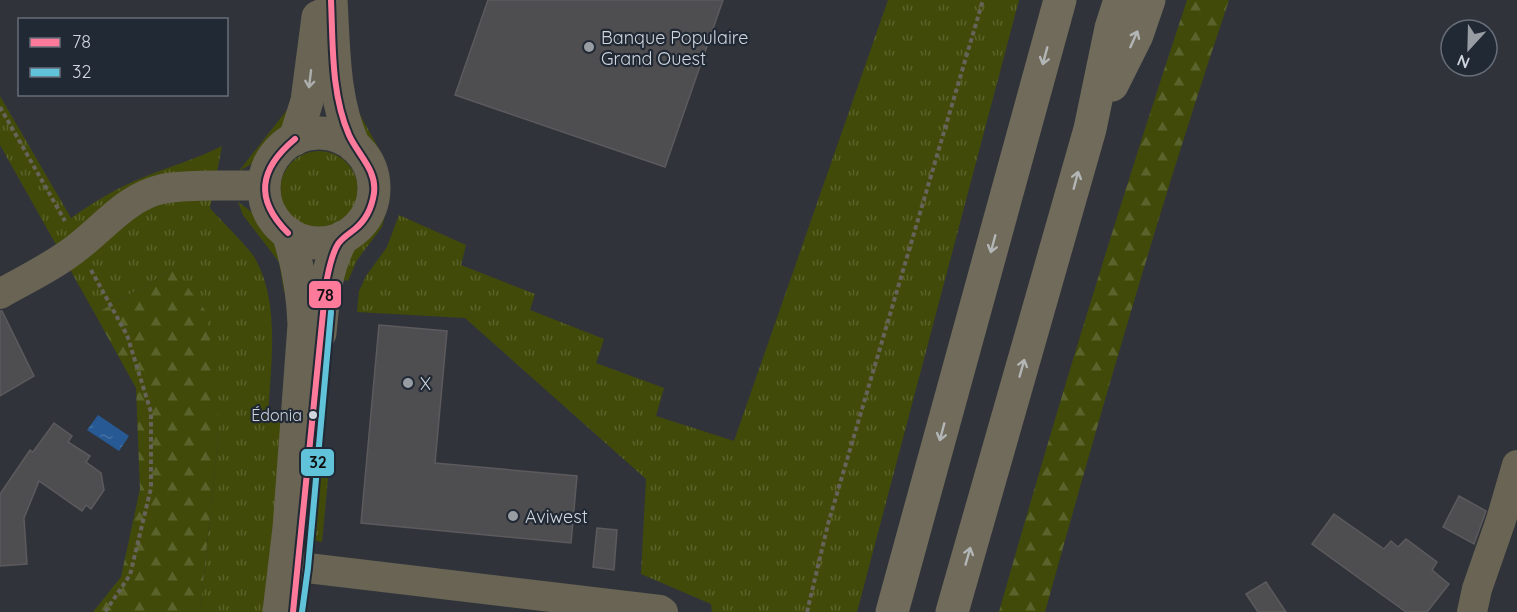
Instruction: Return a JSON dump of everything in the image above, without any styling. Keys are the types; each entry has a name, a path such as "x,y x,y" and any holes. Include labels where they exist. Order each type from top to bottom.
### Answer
{"highway":[{"path":"892,612 1060,0"},
{"path":"952,612 1090,129 1120,0"},
{"path":"1090,129 1137,35 1149,0"}],"street":[{"path":"295,138 307,101 320,0"},
{"path":"331,0 337,90 346,129 354,146"},
{"path":"310,134 326,134 341,138 354,146 365,158 370,168 374,187 372,202 366,217 356,229 343,237 325,242 306,241 288,233 277,224 265,199 264,185 273,157 295,138 310,134"},
{"path":"0,294 79,247 114,214 137,199 161,190 188,186 264,185"},
{"path":"279,612 289,528 304,325 303,292 296,255 288,233"},
{"path":"293,612 323,302 335,251 343,237"},
{"path":"1472,612 1477,589 1517,465"},
{"path":"299,567 663,612"}],"path":[{"path":"807,612 828,524 983,0"},
{"path":"0,107 127,335 151,412 151,488 130,575 105,612"}],"green space":[{"path":"888,0 1019,0 857,612 712,612 711,604 641,574 646,479 465,318 357,312 359,291 366,276 387,247 399,215 466,245 461,265 535,294 530,310 604,339 596,363 664,388 656,416 734,441"},
{"path":"1187,0 1229,0 1133,305 1045,612 999,612 1090,305"},
{"path":"0,96 71,218 125,185 222,146 210,208 252,254 264,278 269,298 272,338 268,419 292,423 269,612 200,612 219,429 174,269 95,314 0,145"},
{"path":"290,106 284,126 275,142 258,159 239,171"},
{"path":"358,111 384,158 368,149"},
{"path":"319,151 334,154 351,168 358,190 355,205 341,222 319,229 304,226 287,212 280,190 283,175 297,158"},
{"path":"390,196 382,227 357,260 348,281 340,279 353,248 374,223 383,201"},
{"path":"238,202 256,215 280,244 294,290 284,292 279,262 243,215"},
{"path":"174,269 207,313 219,429 200,612 93,612 121,577 140,489 136,388 95,314"},
{"path":"320,457 330,457 322,542 312,540"}],"water":[{"path":"98,415 129,436 119,451 87,430"}],"building":[{"name":"Banque Populaire Grand Ouest","path":"488,0 723,0 665,167 455,95"},
{"path":"0,311 34,376 0,396"},
{"name":"X","path":"379,325 447,331 435,463 577,476 571,543 361,523"},
{"path":"54,423 72,436 68,442 90,456 86,462 101,473 104,490 91,509 86,505 82,511 39,481 24,518 27,564 0,566 0,494 30,450 33,452"},
{"path":"1459,496 1486,511 1474,544 1443,527"},
{"path":"1334,514 1384,549 1391,541 1398,547 1406,539 1437,562 1432,570 1449,584 1427,612 1406,612 1312,544"},
{"path":"597,528 617,530 614,570 593,567"},
{"path":"1266,582 1286,612 1258,612 1246,594"}],"transit line":[{"name":"78","path":"293,612 326,283 330,263 338,244 365,217 374,193 373,177 349,135 339,103 334,69 331,0"},
{"name":"78","path":"288,233 270,208 265,184 274,162 295,139"},
{"name":"32","path":"302,612 331,312"}],"place":[{"name":"Banque Populaire Grand Ouest","path":"589,47"},
{"name":"X","path":"408,383"},
{"name":"Édonia","path":"313,415"},
{"name":"Aviwest","path":"513,516"}]}
